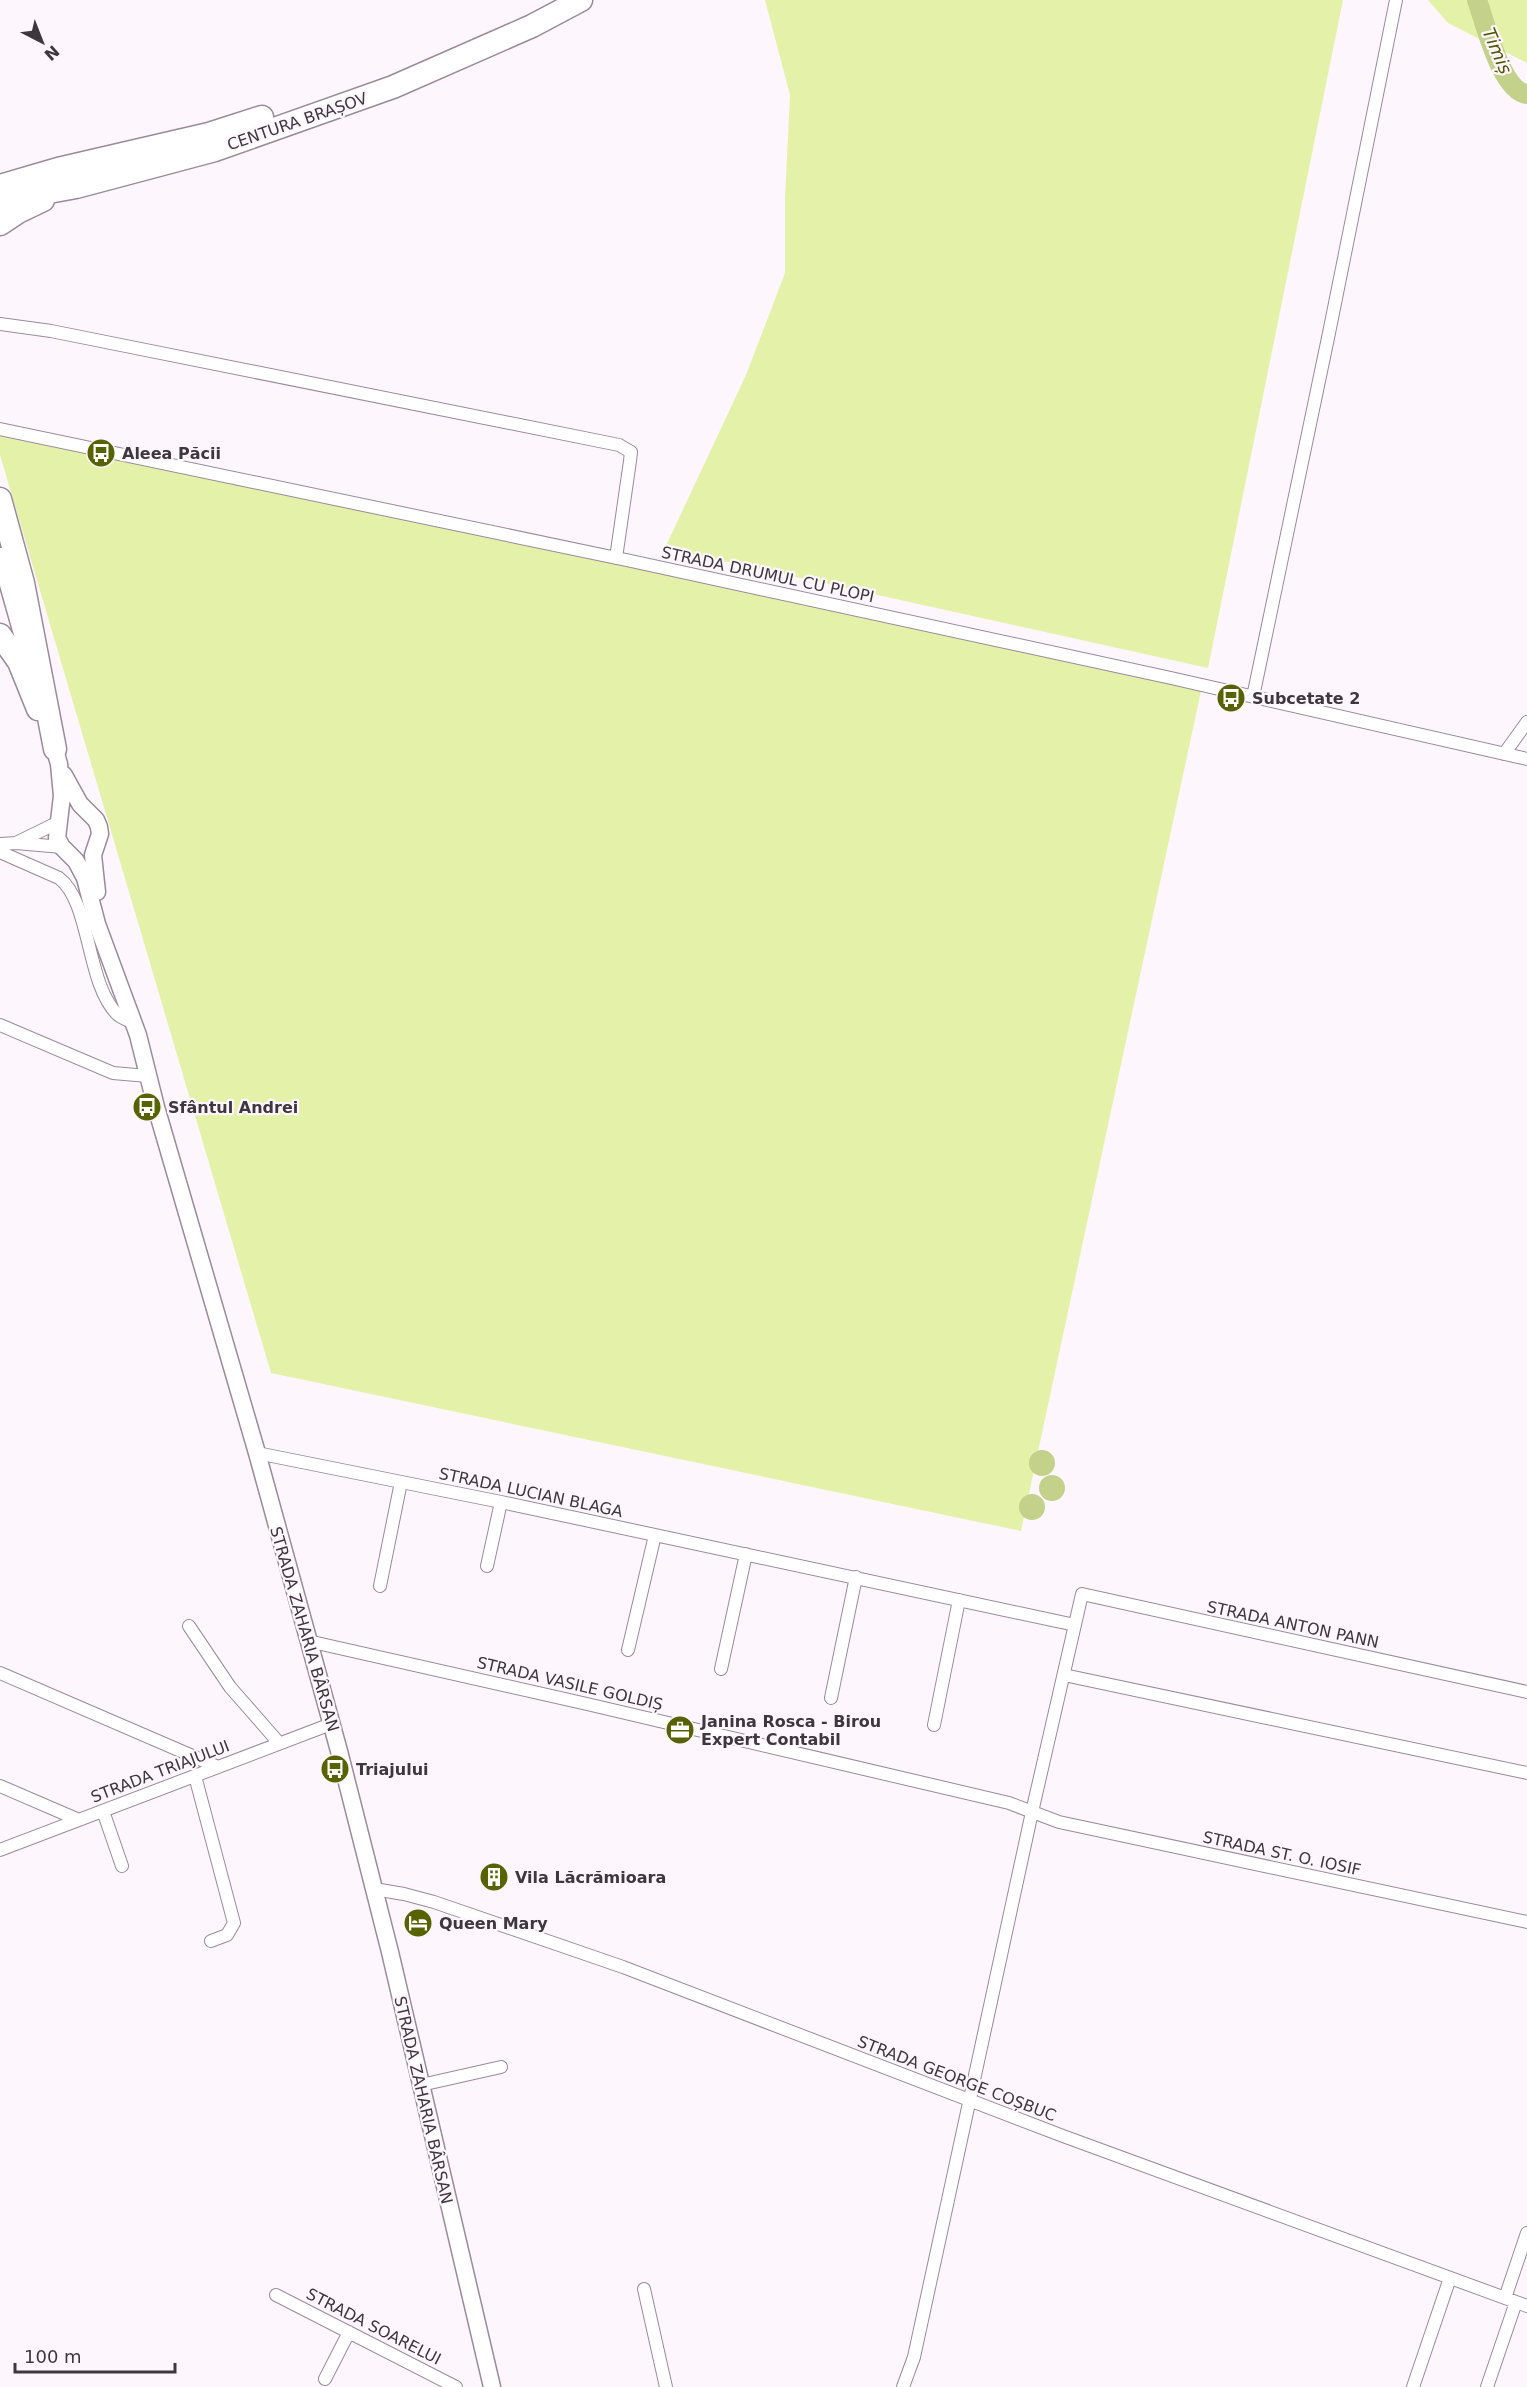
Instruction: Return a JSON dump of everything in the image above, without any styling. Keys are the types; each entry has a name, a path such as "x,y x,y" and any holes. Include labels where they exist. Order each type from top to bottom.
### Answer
{"highway":[{"name":"CENTURA BRAȘOV","path":"0,186 58,169 209,134 339,92 443,52 552,0"},
{"name":"CENTURA BRAȘOV","path":"0,201 76,187 214,150 393,87 532,26 581,0"},
{"path":"0,174 58,169"},
{"path":"0,224 33,204 76,187"},
{"path":"0,499 23,582 57,756"},
{"path":"0,635 19,662 57,756"}],"main road":[{"path":"0,556 57,756 62,802 57,833 85,878 106,948"},
{"path":"57,756 85,812 96,820 99,827 99,840 95,846 81,854 66,850"},
{"path":"60,821 75,811 85,812"},
{"path":"95,846 94,879 103,920 106,948"},
{"name":"STRADA ZAHARIA BÂRSAN","path":"106,948 134,1023 332,1724 374,1889 492,2387"}],"street":[{"path":"1253,697 1396,0"},
{"path":"0,324 51,331 619,445 631,453 616,558"},
{"name":"STRADA DRUMUL CU PLOPI","path":"0,429 616,558 1527,759"},
{"path":"1504,754 1527,722"},
{"path":"16,843 60,821"},
{"path":"0,844 16,843 66,850"},
{"path":"0,852 66,883 75,899 104,995 118,1016 134,1023"},
{"path":"0,1025 105,1070 134,1076 148,1076"},
{"name":"STRADA LUCIAN BLAGA","path":"256,1453 501,1502 1075,1625"},
{"path":"380,1586 401,1482"},
{"path":"487,1566 501,1502"},
{"path":"628,1650 655,1535"},
{"path":"721,1669 746,1554"},
{"path":"831,1698 856,1577"},
{"name":"STRADA ANTON PANN","path":"1075,1625 1082,1594 1527,1692"},
{"path":"934,1725 959,1600"},
{"path":"903,2387 914,2356 1075,1625"},
{"path":"189,1626 230,1687 279,1743"},
{"name":"STRADA VASILE GOLDIȘ","path":"308,1641 1010,1803 1032,1812"},
{"path":"0,1673 218,1767"},
{"path":"1064,1675 1527,1773"},
{"name":"STRADA TRIAJULUI","path":"0,1850 332,1724"},
{"path":"195,1776 233,1918 232,1929 227,1935 211,1941"},
{"path":"0,1786 79,1820"},
{"path":"103,1811 122,1866"},
{"name":"STRADA ST. O. IOSIF","path":"1032,1812 1069,1824 1527,1922"},
{"name":"STRADA GEORGE COȘBUC","path":"374,1889 434,1902 556,1944 969,2101 1516,2302"},
{"path":"421,2085 501,2067"},
{"path":"1487,2387 1516,2302 1527,2233"},
{"path":"1413,2387 1449,2278"},
{"path":"644,2289 666,2387"},
{"name":"STRADA SOARELUI","path":"276,2295 456,2387"},
{"path":"325,2379 349,2332"}],"shaded area":[{"path":"765,0 1343,0 1208,668 665,548 746,375 785,273 785,198 790,95"},
{"path":"1428,0 1527,0 1527,63 1448,23"},
{"path":"0,423 1201,691 1021,1531 271,1373 0,455"},
{"path":"1042,1450 1051,1454 1055,1463 1051,1472 1042,1476 1033,1472 1029,1463 1033,1454"},
{"path":"1052,1475 1061,1479 1065,1488 1061,1497 1052,1501 1043,1497 1039,1488 1043,1479"},
{"path":"1032,1494 1041,1498 1045,1507 1041,1516 1032,1520 1023,1516 1019,1507 1023,1498"}],"waterway":[{"name":"Timiș","path":"1477,0 1489,39 1502,69 1509,81 1518,90 1527,94"}],"place":[{"name":"Aleea Păcii","path":"101,453"},
{"name":"Subcetate 2","path":"1231,698"},
{"name":"Sfântul Andrei","path":"147,1107"},
{"name":"Janina Rosca - Birou Expert Contabil","path":"680,1730"},
{"name":"Triajului","path":"335,1769"},
{"name":"Vila Lăcrămioara","path":"494,1877"},
{"name":"Queen Mary","path":"418,1923"}]}
